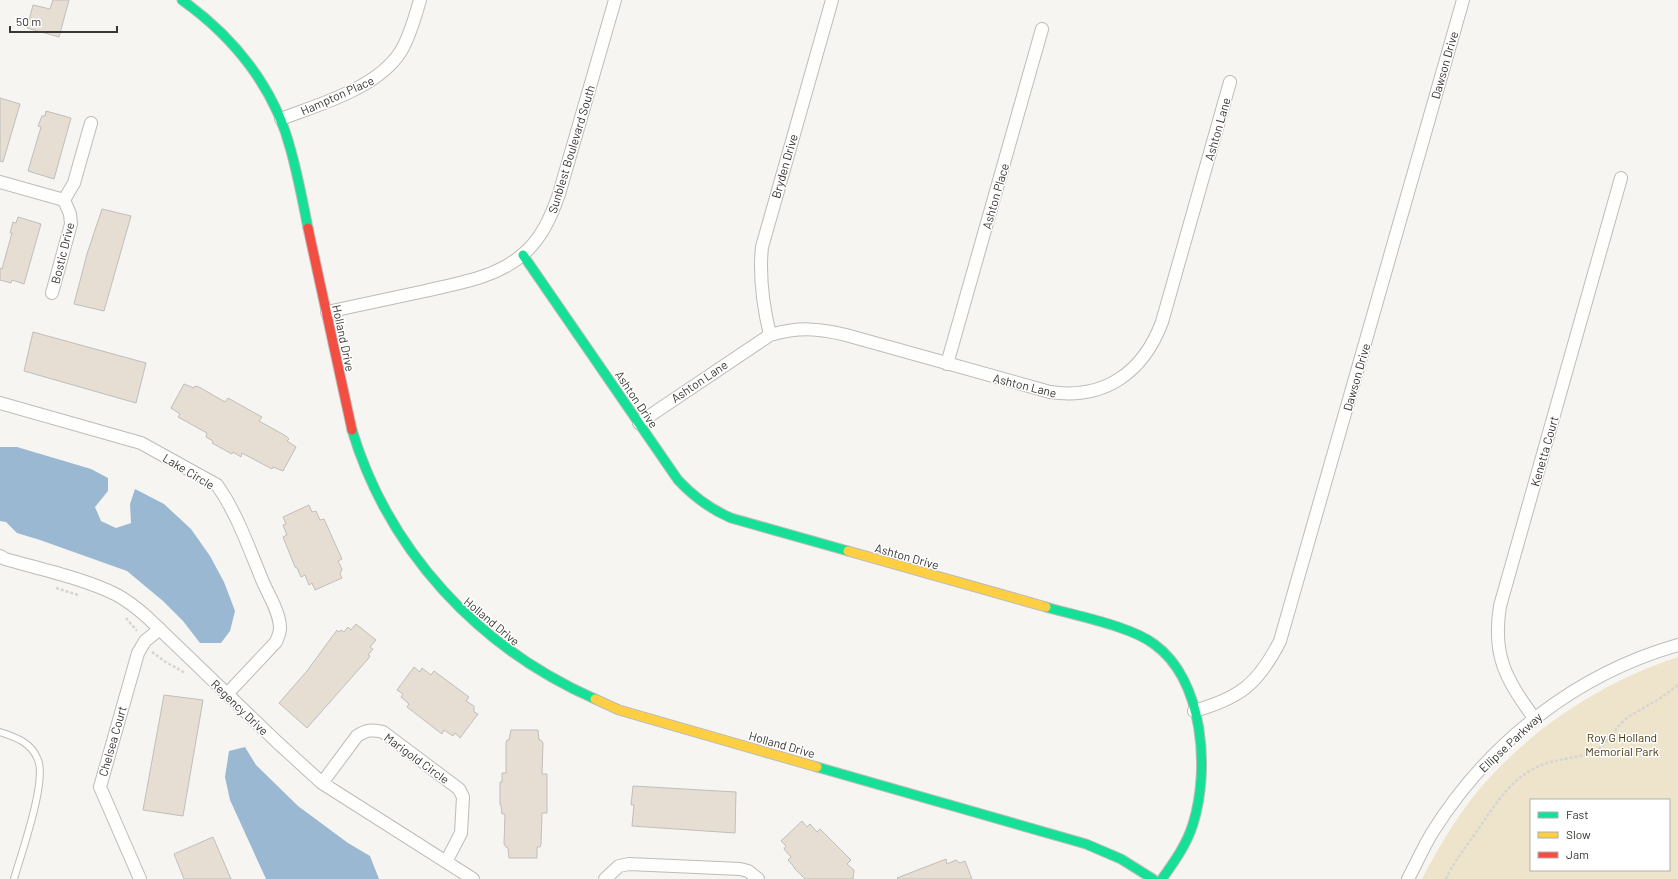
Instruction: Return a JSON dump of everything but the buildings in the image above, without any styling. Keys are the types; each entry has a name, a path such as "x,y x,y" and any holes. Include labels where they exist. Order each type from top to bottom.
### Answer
{"street":[{"name":"Holland Drive","path":"182,0 208,20 243,55 264,87 281,119 291,150 352,430 362,460 392,525 428,575 469,620 495,642 560,684 588,698 619,710 1086,844 1121,859 1153,879"},
{"name":"Hampton Place","path":"281,119 358,88 380,75 396,59 406,42 420,0"},
{"name":"Sunblest Boulevard South","path":"327,312 479,278 501,269 523,255 535,242 551,215 559,194 615,0"},
{"name":"Bryden Drive","path":"770,334 766,317 760,263 762,247 832,0"},
{"name":"Dawson Drive","path":"1194,711 1226,701 1256,679 1270,661 1280,641 1463,0"},
{"name":"Ashton Place","path":"947,364 1042,29"},
{"name":"Ashton Lane","path":"639,422 770,334 790,329 815,328 846,335 1040,390 1067,394 1089,392 1121,379 1139,364 1154,342 1162,322 1230,82"},
{"path":"0,182 64,200 74,183 91,123"},
{"name":"Kenetta Court","path":"1534,718 1511,685 1504,670 1498,645 1498,618 1503,594 1621,178"},
{"name":"Bostic Drive","path":"52,293 71,224 70,214 64,200"},
{"name":"Ashton Drive","path":"523,255 685,488 703,503 722,515 755,526 1109,625 1140,636 1161,650 1177,669 1187,687 1198,727 1202,759 1201,779 1193,824 1185,842 1162,879"},
{"name":"Lake Circle","path":"0,403 141,443 216,485 222,493 243,535 275,607 280,627 276,642 227,694"},
{"name":"Regency Drive","path":"0,556 100,587 118,595 130,603 160,629 276,742 322,783 473,879"},
{"name":"Chelsea Court","path":"140,879 100,787 138,653 145,641 160,629"},
{"name":"Ellipse Parkway","path":"1408,879 1432,834 1453,803 1486,764 1534,718 1574,690 1615,669 1650,654 1678,645"},
{"name":"Marigold Circle","path":"322,783 357,736 364,731 373,729 383,732 459,789 463,797 461,833 446,862"},
{"path":"605,879 620,866 629,864 740,869 748,871 758,879"}],"lane":[{"path":"0,732 21,740 29,746 38,760 41,771 37,799 14,879"}],"path":[{"path":"49,585 86,596"},
{"path":"123,616 142,636"},
{"path":"150,650 164,661 190,676"},
{"path":"1446,879 1459,855 1495,803 1515,781 1542,765 1587,754 1597,749 1609,740 1627,718 1653,703 1678,685"}],"green space":[{"name":"Roy G Holland Memorial Park","path":"1678,657 1678,879 1422,879 1445,837 1472,798 1513,754 1555,719 1602,690 1627,677"}],"water":[{"path":"0,447 17,447 91,469 108,478 108,491 95,507 101,521 116,528 131,523 130,504 135,489 164,504 191,529 210,556 224,582 235,611 230,631 221,643 200,643 183,621 163,601 127,571 17,533 6,522 0,521"},
{"path":"245,747 256,765 298,806 348,843 370,856 379,879 266,879 230,800 225,777 229,751"}],"traffic: fast":[{"path":"182,0 219,30 235,47 263,85 275,106 291,151 308,228"},
{"path":"523,255 678,480 702,502 731,518 848,551"},
{"path":"352,430 368,474 389,516 415,555 444,591 477,624 513,653 553,678 595,699"},
{"path":"1046,607 1117,627 1144,638 1154,644 1171,660 1184,680 1193,703 1199,727 1201,778 1193,824 1180,853 1162,879"},
{"path":"817,767 1086,844 1121,859 1153,879"}],"traffic: slow":[{"path":"848,551 1046,607"},
{"path":"595,699 619,710 817,767"}],"traffic: jam":[{"path":"308,228 352,430"}]}
